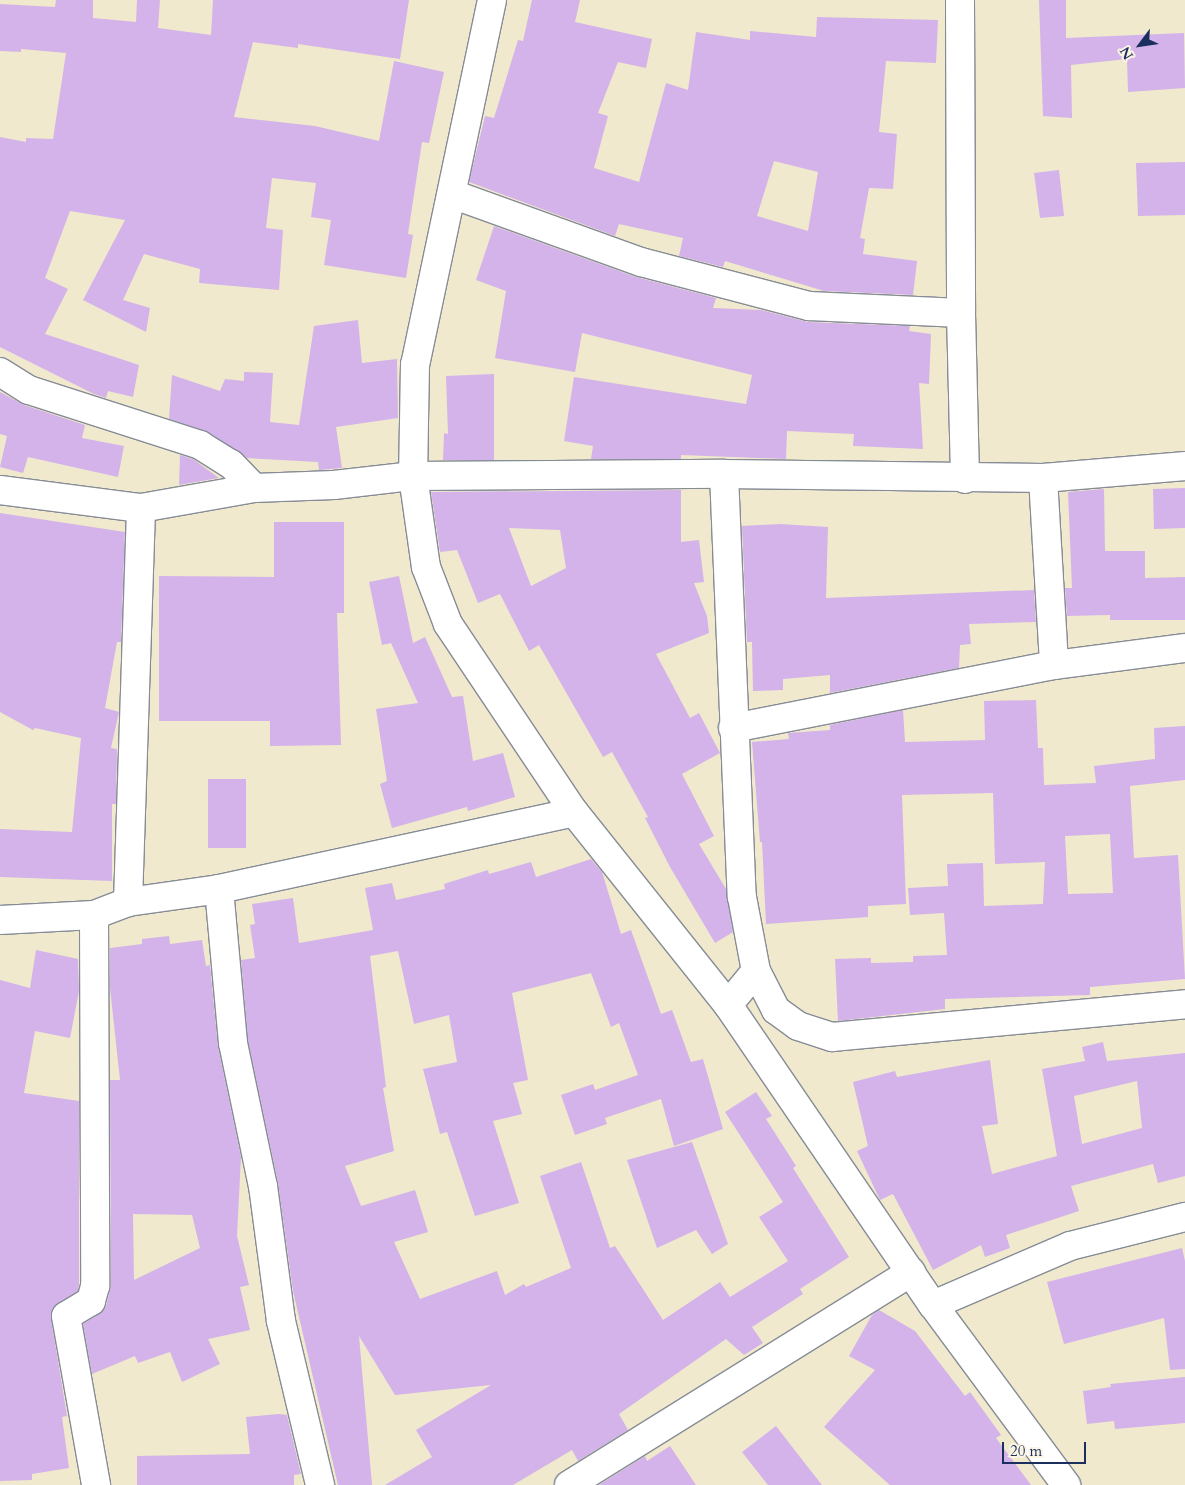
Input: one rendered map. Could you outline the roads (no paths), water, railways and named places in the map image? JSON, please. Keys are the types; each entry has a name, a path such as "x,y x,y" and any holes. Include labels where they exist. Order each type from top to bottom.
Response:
{"street":[{"path":"492,0 415,364 413,476 426,567 448,624 574,812 728,1005 912,1272 932,1305 1066,1485"},
{"path":"960,0 961,313 965,479"},
{"path":"452,194 641,262 809,306 961,313"},
{"path":"0,372 29,390 200,445 231,464 254,488"},
{"path":"0,490 141,508 254,488 334,485 413,476 724,474 965,479 1043,478 1185,466"},
{"path":"724,474 733,728 742,897 756,972 776,1010 798,1026 832,1037 1185,1004"},
{"path":"1043,478 1054,665"},
{"path":"128,902 141,508"},
{"path":"733,728 1054,665 1185,648"},
{"path":"0,920 94,915 128,902 219,889 574,812"},
{"path":"219,889 232,1043 262,1186 282,1321 320,1485"},
{"path":"94,915 95,1286 91,1301 66,1316 96,1485"},
{"path":"728,1005 756,972"},
{"path":"932,1305 1070,1246 1185,1218"},
{"path":"569,1485 912,1272"}]}
